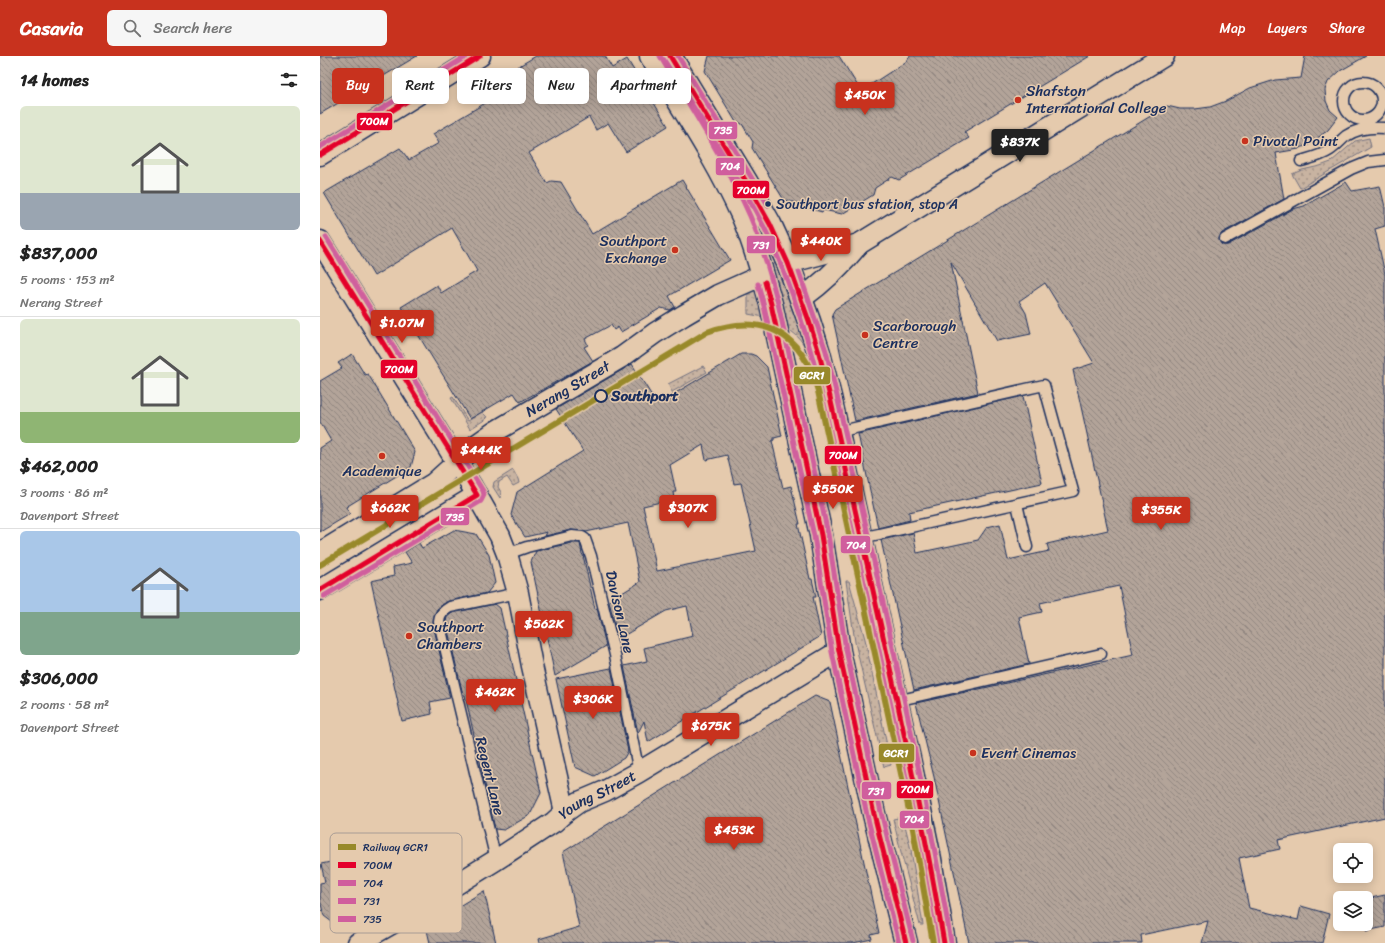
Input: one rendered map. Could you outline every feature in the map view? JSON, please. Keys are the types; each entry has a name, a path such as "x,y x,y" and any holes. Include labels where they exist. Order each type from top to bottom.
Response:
{"main road":[{"path":"651,56 725,180 744,219 763,275 771,304 821,535 839,651 873,808 906,943"},
{"path":"670,56 762,209 788,263 819,353 916,786 944,943"}],"street":[{"path":"320,155 480,56"},
{"path":"788,263 858,244 1164,56"},
{"path":"320,241 477,495 494,525 507,554 518,593 532,666 565,812"},
{"path":"801,299 829,277 846,260 858,244"},
{"name":"Nerang Street","path":"320,553 434,483 476,445 496,431 622,357 655,333 718,295 763,275"},
{"path":"320,590 477,495"},
{"name":"Young Street","path":"462,881 554,822 579,802 605,791 639,772 839,651"},
{"name":"Young Street","path":"358,943 375,933"}],"lane":[{"path":"1301,161 1320,156 1348,135 1360,129 1385,128"},
{"path":"1225,239 1351,168 1368,162 1385,160"},
{"path":"837,432 1044,385 1073,491 861,538"},
{"path":"1017,504 1027,547"},
{"name":"Davison Lane","path":"507,554 527,547 572,536 582,537 585,540 591,556 615,655 639,772"},
{"name":"Regent Lane","path":"496,860 438,622 443,611 450,607 518,593"},
{"path":"896,701 1101,654"}],"shaded area":[{"path":"1369,138 1371,147 1300,188 1292,174 1331,162 1355,141"},
{"path":"780,262 810,346 805,347 795,334 781,325 767,266"},
{"path":"754,289 758,292 764,317 748,314 748,292"},
{"path":"703,366 707,372 672,392 668,384"},
{"path":"453,397 468,421 482,412 487,417 485,418 486,419 470,429 451,398"},
{"path":"513,470 519,483 513,486 507,477 499,482 498,487 501,492 500,498 493,487 494,482"},
{"path":"846,581 849,581 865,639 891,765 884,767 855,642"},
{"path":"903,817 911,850 923,925 920,925 893,819"}],"building":[{"path":"320,56 417,56 397,68 392,68 392,71 384,76 384,68 332,68 332,104 337,104 320,114"},
{"path":"536,56 605,56 612,68 597,68 597,104 655,104 668,126 626,152 608,123 596,130 589,117 529,153 547,183 551,181 561,182 592,234 682,180 730,260 669,296 675,307 670,310 661,308 621,332 618,327 614,330 611,325 585,339 588,345 584,347 593,361 520,402 514,393 470,419 401,307 437,285 441,293 477,271 452,228 374,276 324,193 400,148 409,160 439,143 433,134 484,104 526,104 526,68 516,68"},
{"path":"709,56 839,56 861,91 907,61 910,56 1090,56 964,132 969,138 899,180 892,177 875,188 873,195 842,214 823,210 822,212 801,206 801,204 784,200 752,148 753,142 742,124 736,122 705,71"},
{"path":"1305,56 1366,56 1340,71 1328,82 1325,90 1326,101 1330,110 1338,117 1328,130 1307,146 1276,153 1284,199 1222,233 1219,239 1222,245 1228,245 1293,209 1304,206 1346,182 1352,191 1380,186 1385,207 1385,226 1375,229 1385,274 1385,817 1278,840 1280,849 1239,858 1249,908 1298,920 1301,906 1329,914 1322,943 1202,943 1208,921 1141,935 1142,943 969,943 934,777 916,703 1133,655 1119,586 1040,603 1042,612 1019,617 1029,664 914,690 881,540 913,533 917,553 978,540 987,527 1000,524 1008,560 1049,551 1047,544 1108,530 1073,370 1094,363 1045,283 1019,301 1026,313 1031,334 997,341 951,262 978,393 855,421 832,314 835,309 1167,106 1180,109 1210,107 1226,101 1250,88 1275,80 1301,78"},
{"path":"627,59 633,68 612,68"},
{"path":"352,354 365,375 368,374 415,452 411,467 346,507 350,514 320,532 320,448 331,441 320,422 320,381 342,368 338,363"},
{"path":"741,354 751,354 756,356 767,367 782,436 774,438 772,441 783,488 791,486 800,524 798,524 810,579 812,579 816,597 813,597 821,636 648,742 644,721 638,733 624,666 647,661 644,648 693,636 687,606 666,611 618,639 609,601 640,582 628,523 586,532 571,530 545,536 547,532 525,537 511,515 517,492 583,451 556,409 632,364 657,404","holes":["703,445 706,460 727,455 734,484 741,483 756,551 657,571 643,506 674,499 673,492 676,492 670,465"]},
{"path":"1023,396 1042,483 909,512 910,520 878,528 858,434"},
{"path":"454,530 476,534 489,555 495,583 487,593 448,601 437,609 434,615 433,624 450,698 430,702 432,714 402,721 371,581 394,576 393,567 412,563 405,552 419,543 422,548"},
{"path":"572,543 580,543 595,609 597,608 606,646 555,676 531,562 536,551"},
{"path":"495,604 500,608 541,793 530,815 504,830 495,829 465,695 463,695 446,622 447,617 452,613"},
{"path":"611,668 628,751 624,758 595,776 575,767 556,679"},
{"path":"815,696 830,702 879,933 871,935 872,939 853,943 540,943 539,939 579,927 563,852"},
{"path":"330,862 330,920 324,916 320,900 320,883 325,882 321,864"},
{"path":"484,891 496,943 430,943 428,933 462,933 462,904"},
{"path":"1385,895 1385,927 1373,930 1373,898"}],"rail line":[{"name":"GCR1","path":"320,565 707,332 727,326 746,325 763,327 778,332 791,342 802,354 811,371 818,391 913,829 933,943"}],"transit line":[{"name":"735","path":"320,147 467,56"},
{"name":"700M","path":"320,155 480,56"},
{"name":"731","path":"660,56 730,175 750,216 769,270 778,303 828,534 846,650 881,812 913,941"},
{"name":"700M","path":"670,56 747,183 770,224 788,263 819,353 905,738 944,943"},
{"name":"735","path":"678,56 768,205"},
{"name":"704","path":"664,60 728,163 764,227 783,268 812,355 898,738 937,943"},
{"name":"735","path":"324,596 481,501 484,495 483,491 326,237"},
{"name":"700M","path":"320,241 477,495 320,590"},
{"name":"731","path":"799,272 826,351 837,396 912,736 951,942"},
{"name":"700M","path":"765,282 821,535 839,651 874,814 906,943"},
{"name":"704","path":"758,284 814,536 832,652 867,815 899,943"}],"place":[{"name":"Shafston International College","path":"1018,100"},
{"name":"Pivotal Point","path":"1245,141"},
{"name":"Southport bus station, stop A","path":"768,204"},
{"name":"Southport Exchange","path":"675,250"},
{"name":"Scarborough Centre","path":"865,335"},
{"name":"Southport","path":"601,396"},
{"name":"Academique","path":"382,456"},
{"name":"Southport Chambers","path":"409,636"},
{"name":"Event Cinemas","path":"973,753"}]}
